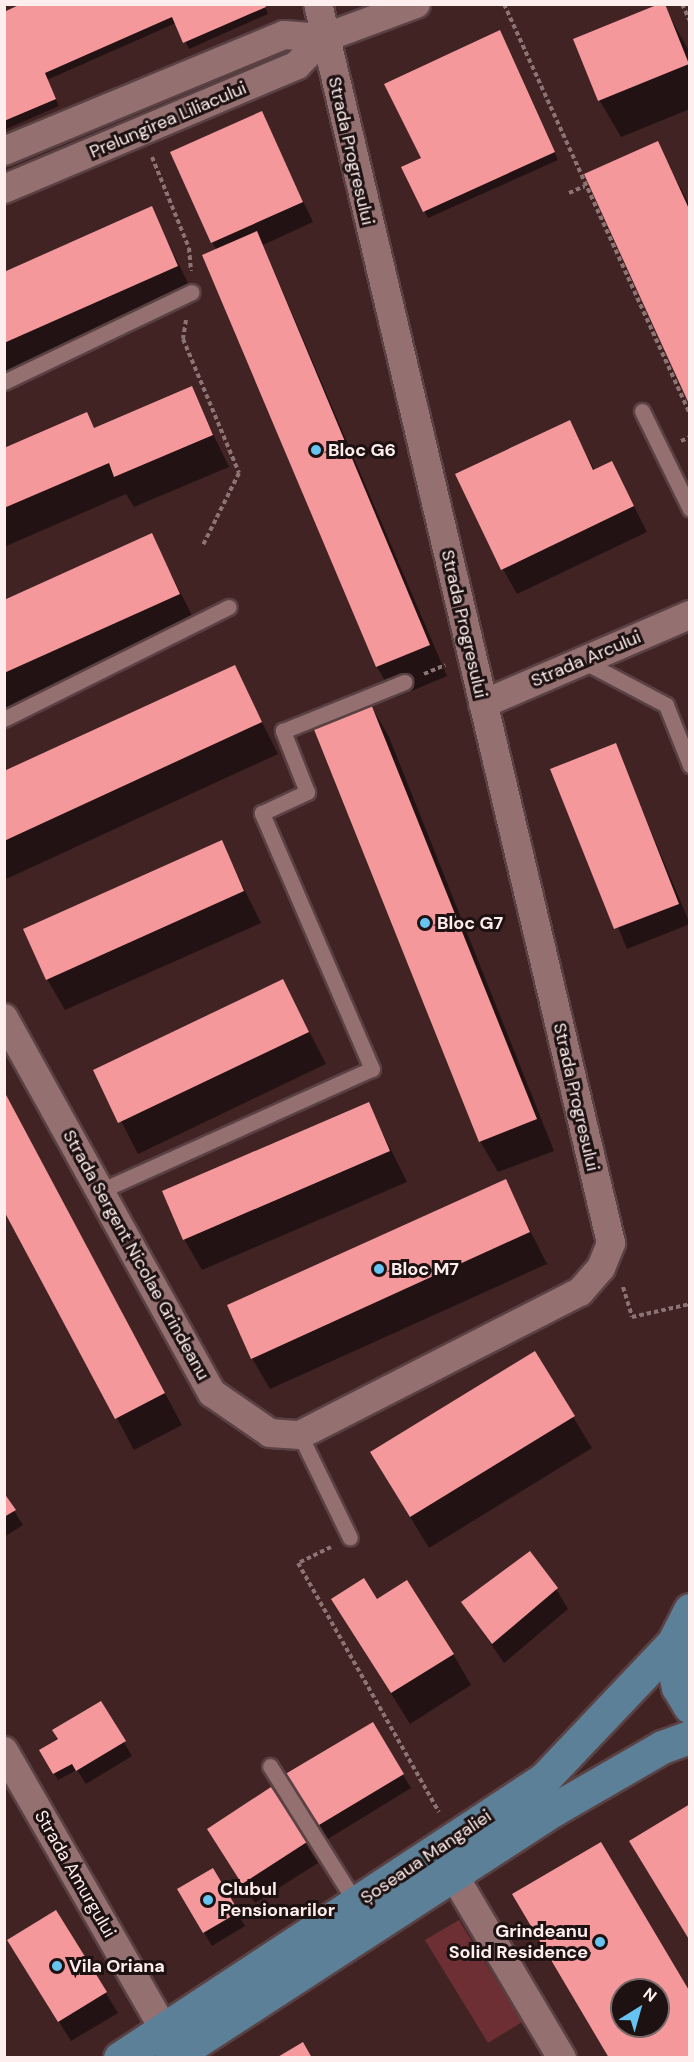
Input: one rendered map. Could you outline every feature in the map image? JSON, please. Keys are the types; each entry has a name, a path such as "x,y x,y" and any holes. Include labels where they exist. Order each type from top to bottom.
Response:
{"main road":[{"path":"690,1610 674,1642 673,1664 678,1687 690,1707"},
{"name":"Șoseaua Mangaliei","path":"174,2049 356,1903 544,1779 674,1642"},
{"name":"Șoseaua Mangaliei","path":"120,2058 174,2049 453,1874 662,1747 690,1737"}],"street":[{"name":"Strada Progresului","path":"318,4 324,38 611,1243"},
{"name":"Prelungirea Liliacului","path":"4,189 297,64 324,38 416,4"},
{"name":"Prelungirea Liliacului","path":"4,151 284,35 324,38"},
{"name":"Strada Arcului","path":"483,704 690,615"},
{"name":"Strada Sergent Nicolae Grindeanu","path":"4,1018 212,1393 270,1433 300,1435"},
{"path":"300,1435 580,1292 601,1268 611,1243"},
{"name":"Strada Amurgului","path":"4,1751 174,2049"},
{"path":"453,1874 562,2058"}],"lane":[{"path":"4,382 192,292"},
{"path":"642,411 690,508"},
{"path":"4,719 229,607"},
{"path":"583,661 666,705 690,765"},
{"path":"100,1191 372,1069 262,813 308,792 283,731 404,682"},
{"path":"300,1435 350,1538"},
{"path":"270,1766 356,1903"}],"path":[{"path":"504,4 690,414"},
{"path":"682,4 690,21"},
{"path":"141,132 189,248 192,292 183,339 239,473 203,545"},
{"path":"569,194 585,186"},
{"path":"404,682 471,654"},
{"path":"611,1243 632,1317 690,1304"},
{"path":"350,1538 298,1563 440,1816"}],"shaded area":[{"path":"459,1920 522,2022 488,2043 425,1940"}],"building":[{"path":"21,4 265,4 266,7 183,43 172,17 45,73 56,99 4,121 4,12"},
{"path":"659,4 665,4 689,64 598,101 573,39"},
{"path":"500,30 555,152 423,212 401,167 421,158 384,84"},
{"path":"262,111 303,202 211,243 170,152"},
{"path":"658,141 690,211 690,406 584,174"},
{"path":"152,206 178,266 4,343 4,272"},
{"name":"Bloc G6","path":"257,231 430,645 376,667 202,255"},
{"path":"192,386 213,435 114,477 109,463 4,508 4,448 87,412 94,428"},
{"path":"570,420 593,470 612,461 634,506 501,570 455,474"},
{"path":"152,533 180,594 4,673 4,600"},
{"path":"235,665 262,722 4,841 4,771"},
{"name":"Bloc G7","path":"371,704 537,1119 479,1142 313,727"},
{"path":"616,743 679,904 614,929 550,769"},
{"path":"222,840 244,891 46,980 23,929"},
{"path":"283,979 309,1032 118,1123 93,1070"},
{"path":"4,1091 165,1393 115,1419 4,1211"},
{"path":"369,1102 390,1151 183,1240 162,1191"},
{"name":"Bloc M7","path":"506,1179 530,1232 251,1359 227,1305"},
{"path":"535,1351 575,1416 410,1517 370,1452"},
{"path":"4,1493 16,1510 4,1517"},
{"path":"530,1551 558,1588 492,1644 461,1602"},
{"path":"364,1578 377,1599 407,1580 454,1654 391,1693 331,1599"},
{"path":"101,1701 126,1741 76,1771 72,1764 53,1774 39,1750 58,1739 52,1730"},
{"path":"373,1722 404,1774 314,1828 282,1776"},
{"path":"271,1787 307,1842 242,1884 207,1829"},
{"path":"690,1804 690,1941 629,1841"},
{"name":"Grindeanu Solid Residence","path":"601,1842 690,1992 690,2058 609,2058 512,1894"},
{"name":"Clubul Pensionarilor","path":"213,1868 239,1912 203,1933 177,1889"},
{"name":"Vila Oriana","path":"56,1910 107,1992 58,2022 7,1940"},
{"path":"303,2042 312,2058 276,2058"}],"place":[{"name":"Bloc G6","path":"316,450"},
{"name":"Bloc G7","path":"425,923"},
{"name":"Bloc M7","path":"379,1269"},
{"name":"Clubul Pensionarilor","path":"208,1900"},
{"name":"Grindeanu Solid Residence","path":"600,1942"},
{"name":"Vila Oriana","path":"57,1966"}]}
